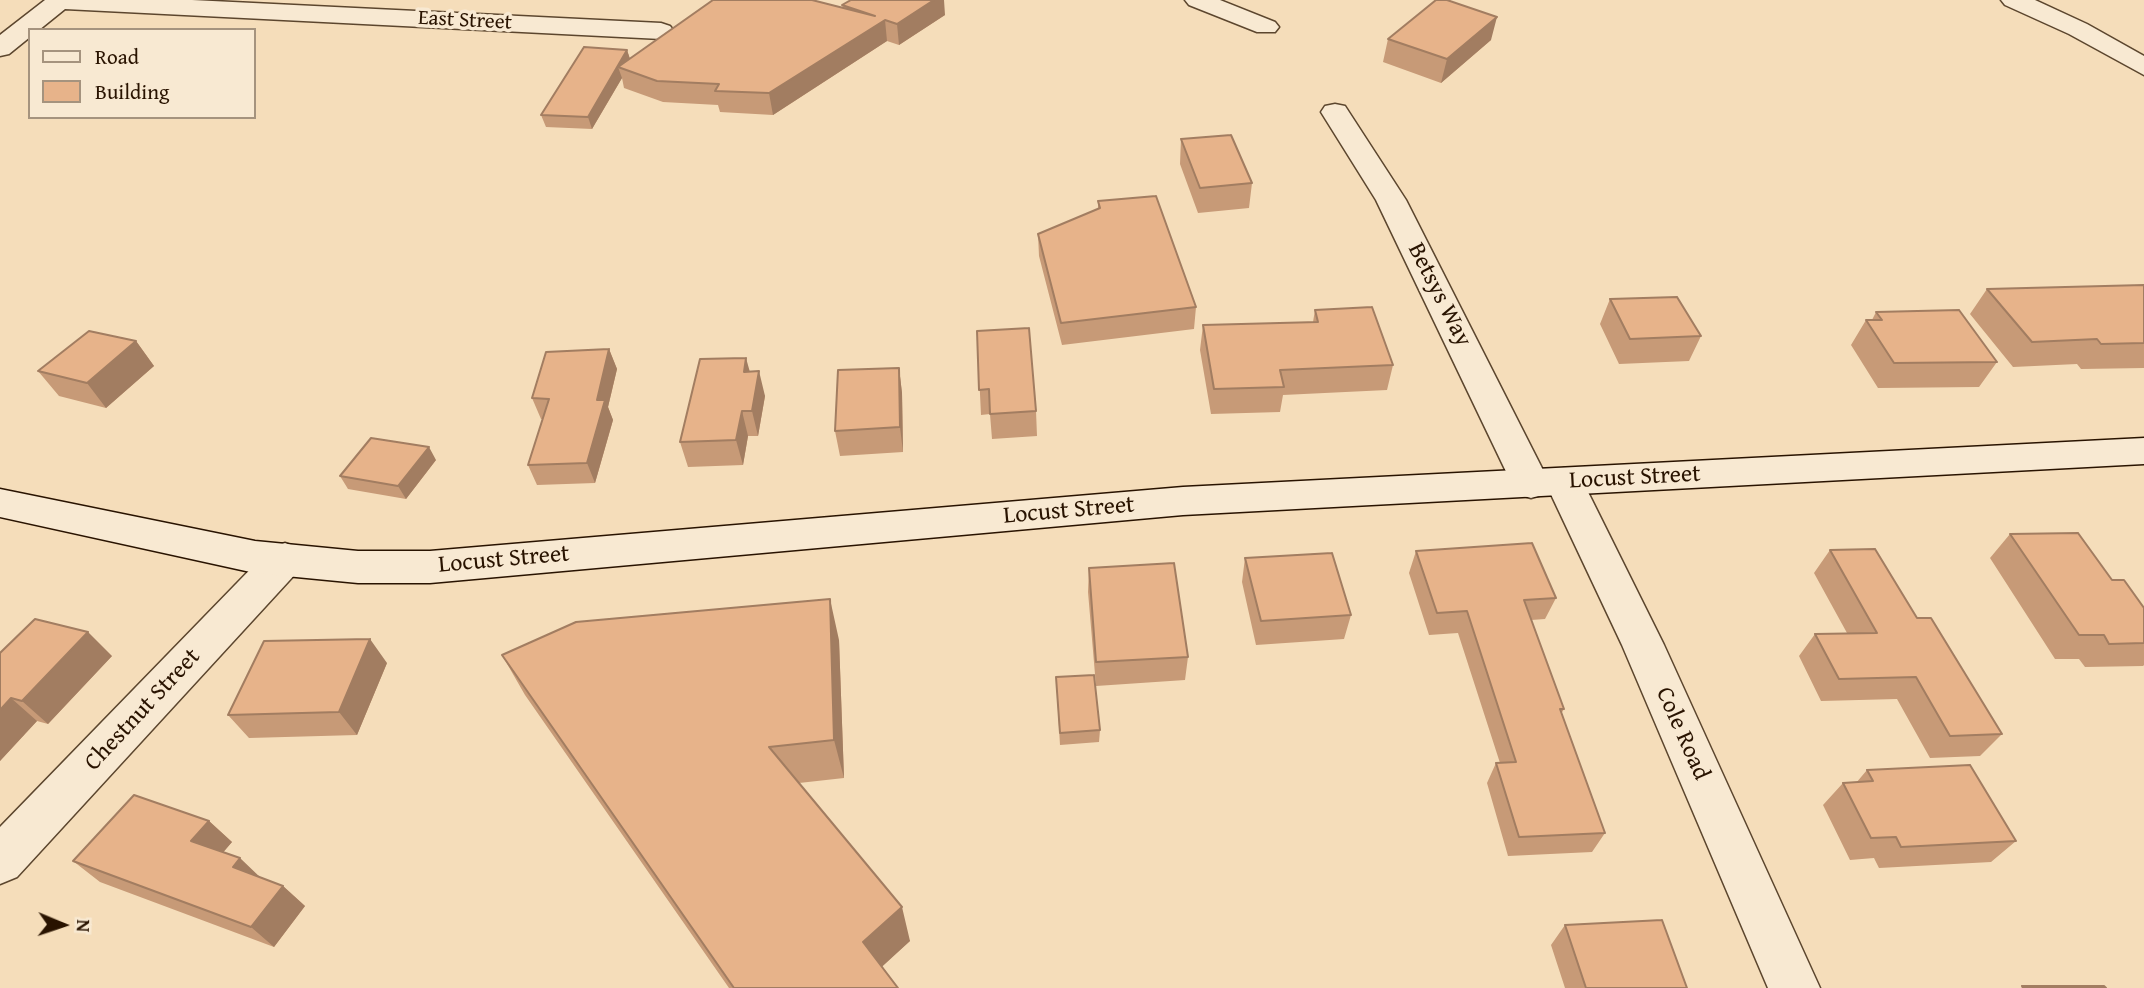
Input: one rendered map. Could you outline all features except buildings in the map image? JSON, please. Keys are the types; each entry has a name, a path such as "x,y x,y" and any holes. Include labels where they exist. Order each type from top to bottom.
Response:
{"street":[{"path":"0,48 61,0"},
{"name":"East Street","path":"61,0 661,32"},
{"path":"365,16 412,0"},
{"path":"1198,0 1266,27"},
{"path":"2014,0 2078,30 2144,67"},
{"name":"Betsys Way","path":"1335,112 1391,200 1548,483"},
{"name":"Locust Street","path":"0,503 255,557 358,567 430,567 1183,501 2144,451"},
{"name":"Cole Road","path":"1548,483 1643,645 1794,988"},
{"name":"Chestnut Street","path":"0,861 285,559"}]}
